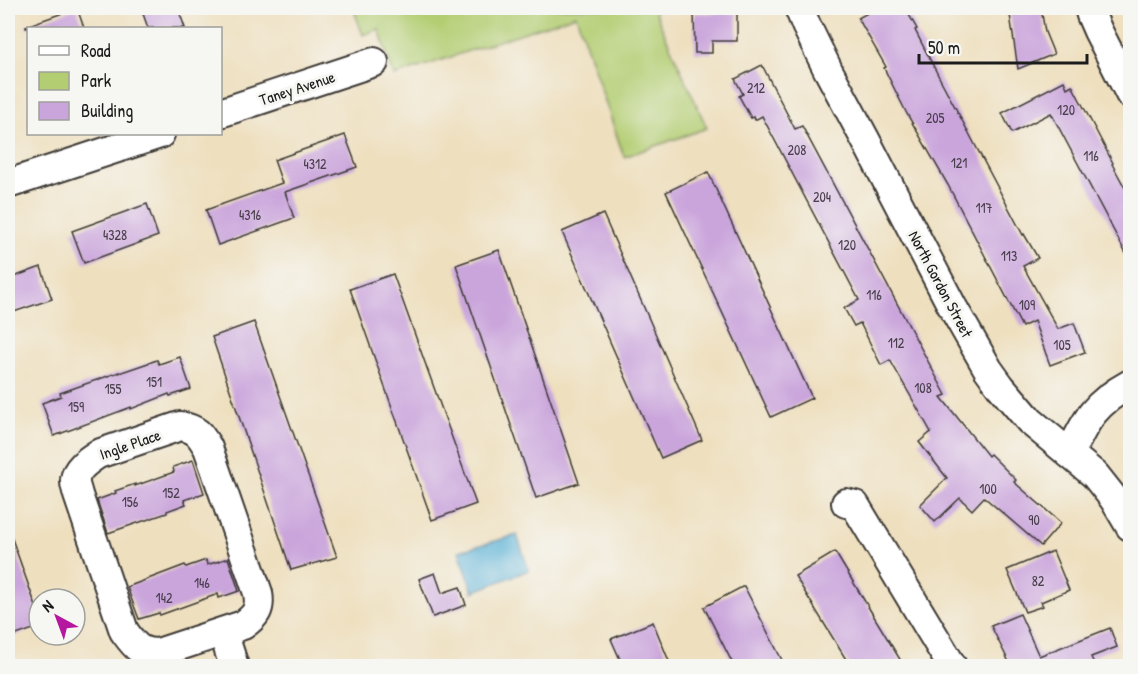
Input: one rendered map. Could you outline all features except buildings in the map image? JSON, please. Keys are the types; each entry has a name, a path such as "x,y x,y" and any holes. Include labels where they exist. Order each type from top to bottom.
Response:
{"street":[{"name":"North Gordon Street","path":"799,8 828,70 941,287 988,369 1030,421 1095,475 1131,526"},
{"path":"1089,8 1098,32 1131,94"},
{"name":"Taney Avenue","path":"222,112 374,62"},
{"path":"8,184 157,135"},
{"path":"1070,454 1082,426 1093,411 1107,398 1131,384"},
{"name":"Ingle Place","path":"180,426 191,428 202,438 216,470 260,603 251,620 223,632 158,653 147,653 136,648 124,631 75,485 78,473 86,461 98,453 180,426"},
{"path":"846,503 855,505 952,666"},
{"path":"223,632 234,666"}],"green space":[{"path":"353,8 653,8 707,128 624,157 576,15 394,76 379,29 363,35"}],"water":[{"path":"517,535 529,570 473,592 459,551"}]}
